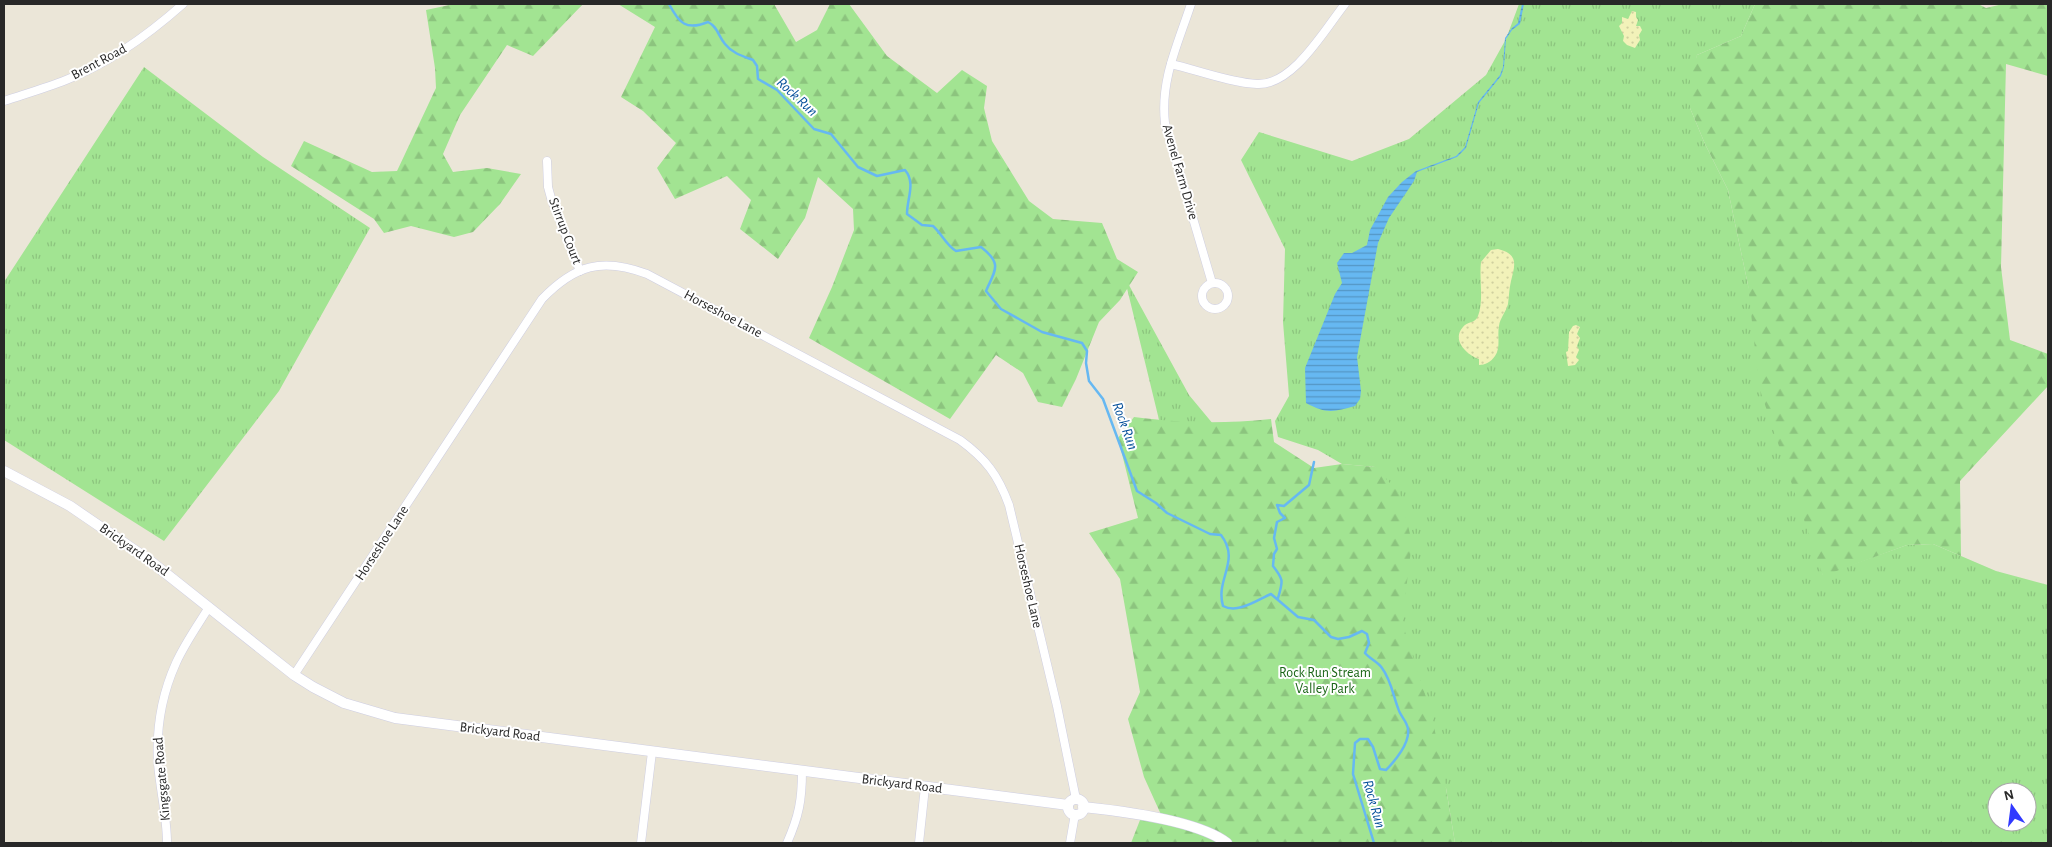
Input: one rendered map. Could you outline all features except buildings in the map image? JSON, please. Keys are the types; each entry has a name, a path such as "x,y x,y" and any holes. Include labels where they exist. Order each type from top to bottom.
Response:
{"street":[{"name":"Brent Road","path":"4,101 67,80 98,65 126,49 156,28 183,4"},
{"name":"Avenel Farm Drive","path":"1191,4 1171,64 1164,92 1165,123 1212,283"},
{"path":"1171,64 1246,82 1259,84 1274,82 1300,62 1345,4"},
{"name":"Stirrup Court","path":"547,161 548,187 551,198 580,271"},
{"name":"Horseshoe Lane","path":"294,675 542,299 560,281 591,266 628,267 647,274 960,440 985,460 1000,482 1009,505 1063,732 1076,804"},
{"name":"Brickyard Road","path":"4,471 70,506 149,560 294,675 328,696 344,703 395,718 1117,810 1186,825 1228,843"},
{"name":"Kingsgate Road","path":"167,843 158,764 160,717 164,697 176,662 209,607"},
{"path":"642,843 652,752"},
{"path":"788,843 802,800 802,771"},
{"path":"919,843 925,787"},
{"path":"1070,843 1075,814 1070,812 1076,804"}],"green space":[{"path":"454,4 583,4 533,56 507,45 460,115 443,154 453,172 487,168 521,174 500,204 473,232 454,237 411,226 384,233 374,219 291,166 304,141 372,172 397,171 436,88 435,68 426,10"},
{"path":"618,4 774,4 796,42 817,30 830,4 849,4 887,56 937,93 962,70 987,86 984,108 992,141 1029,201 1053,219 1102,223 1117,259 1138,272 1120,300 1099,322 1076,379 1062,407 1038,402 1023,373 996,355 950,419 809,338 832,287 854,230 853,209 818,177 805,218 778,259 740,229 751,200 727,176 675,199 657,168 676,143 643,111 621,97 655,27"},
{"path":"1519,4 1755,4 1741,36 1697,55 1690,108 1705,144 1728,190 1748,285 1823,575 1907,545 1933,544 1996,571 2048,585 2048,843 1455,843 1446,788 1161,428 1124,276 1189,395 1243,460 1403,607 1407,575 1375,467 1342,464 1318,450 1278,437 1275,421 1289,396 1283,322 1285,249 1241,160 1259,132 1352,161 1409,139 1486,75 1506,39"},
{"path":"1755,4 1978,4 1986,8 2003,4 2048,4 2048,76 2006,64 2001,267 2010,340 2048,354 2048,386 1960,481 1961,556 1933,544 1907,545 1823,576 1759,387 1748,285 1728,190 1705,144 1690,108 1690,80 1697,55 1741,36"},
{"path":"144,67 263,157 370,228 279,391 164,541 4,440 4,282"},
{"name":"Rock Run Stream Valley Park","path":"1134,417 1202,422 1271,419 1274,442 1314,468 1342,464 1375,467 1400,494 1412,542 1402,622 1432,716 1455,843 1131,843 1142,815 1163,819 1144,777 1128,719 1140,692 1120,579 1089,533 1138,518 1118,438"}],"sand":[{"path":"1632,11 1636,12 1638,20 1636,26 1640,26 1642,30 1639,35 1640,40 1635,48 1623,41 1624,36 1619,26 1622,23 1622,17 1628,19"},
{"path":"1491,250 1505,251 1512,257 1514,270 1508,304 1500,323 1497,353 1486,364 1479,365 1479,359 1466,351 1459,337 1465,325 1477,319 1480,310 1481,262"},
{"path":"1576,325 1580,327 1577,334 1580,338 1577,346 1579,350 1576,357 1579,360 1575,365 1568,366 1566,352 1568,351 1569,332"}],"water":[{"path":"1522,4 1524,4 1520,24 1512,30 1506,39 1504,67 1501,76 1479,103 1466,148 1457,157 1417,172 1414,181 1389,218 1378,243 1357,357 1361,391 1360,399 1355,406 1336,411 1319,409 1306,403 1305,368 1335,294 1342,283 1337,263 1344,253 1352,253 1367,245 1370,230 1388,197 1402,182 1416,171 1456,156 1465,147 1478,102 1500,75 1503,67 1505,38 1518,23"}],"waterway":[{"name":"Rock Run","path":"669,4 676,16 684,24 694,26 708,22 714,26 731,50 753,60 757,66 758,79 777,90 814,129 831,134 858,167 877,176 905,170 910,180 907,214 922,225 933,226 949,246 956,251 981,247 988,253 995,263 995,267 986,291 1001,309 1042,332 1082,343 1087,351 1086,363 1089,381 1103,399 1137,491 1156,503 1167,513 1210,534 1221,535 1226,544 1229,553 1222,587 1223,606 1229,608 1241,607 1271,594 1298,617 1314,620 1331,637 1338,639 1349,637 1362,631 1367,634 1369,643 1365,653 1385,673 1408,729 1407,740 1404,746 1386,770 1380,769 1373,747 1368,739 1360,739 1355,743 1353,774 1374,843"},
{"path":"1278,598 1282,581 1273,566 1274,554 1277,549 1274,538 1277,522 1285,518 1280,513 1277,505 1284,506 1309,485 1314,462"}]}
